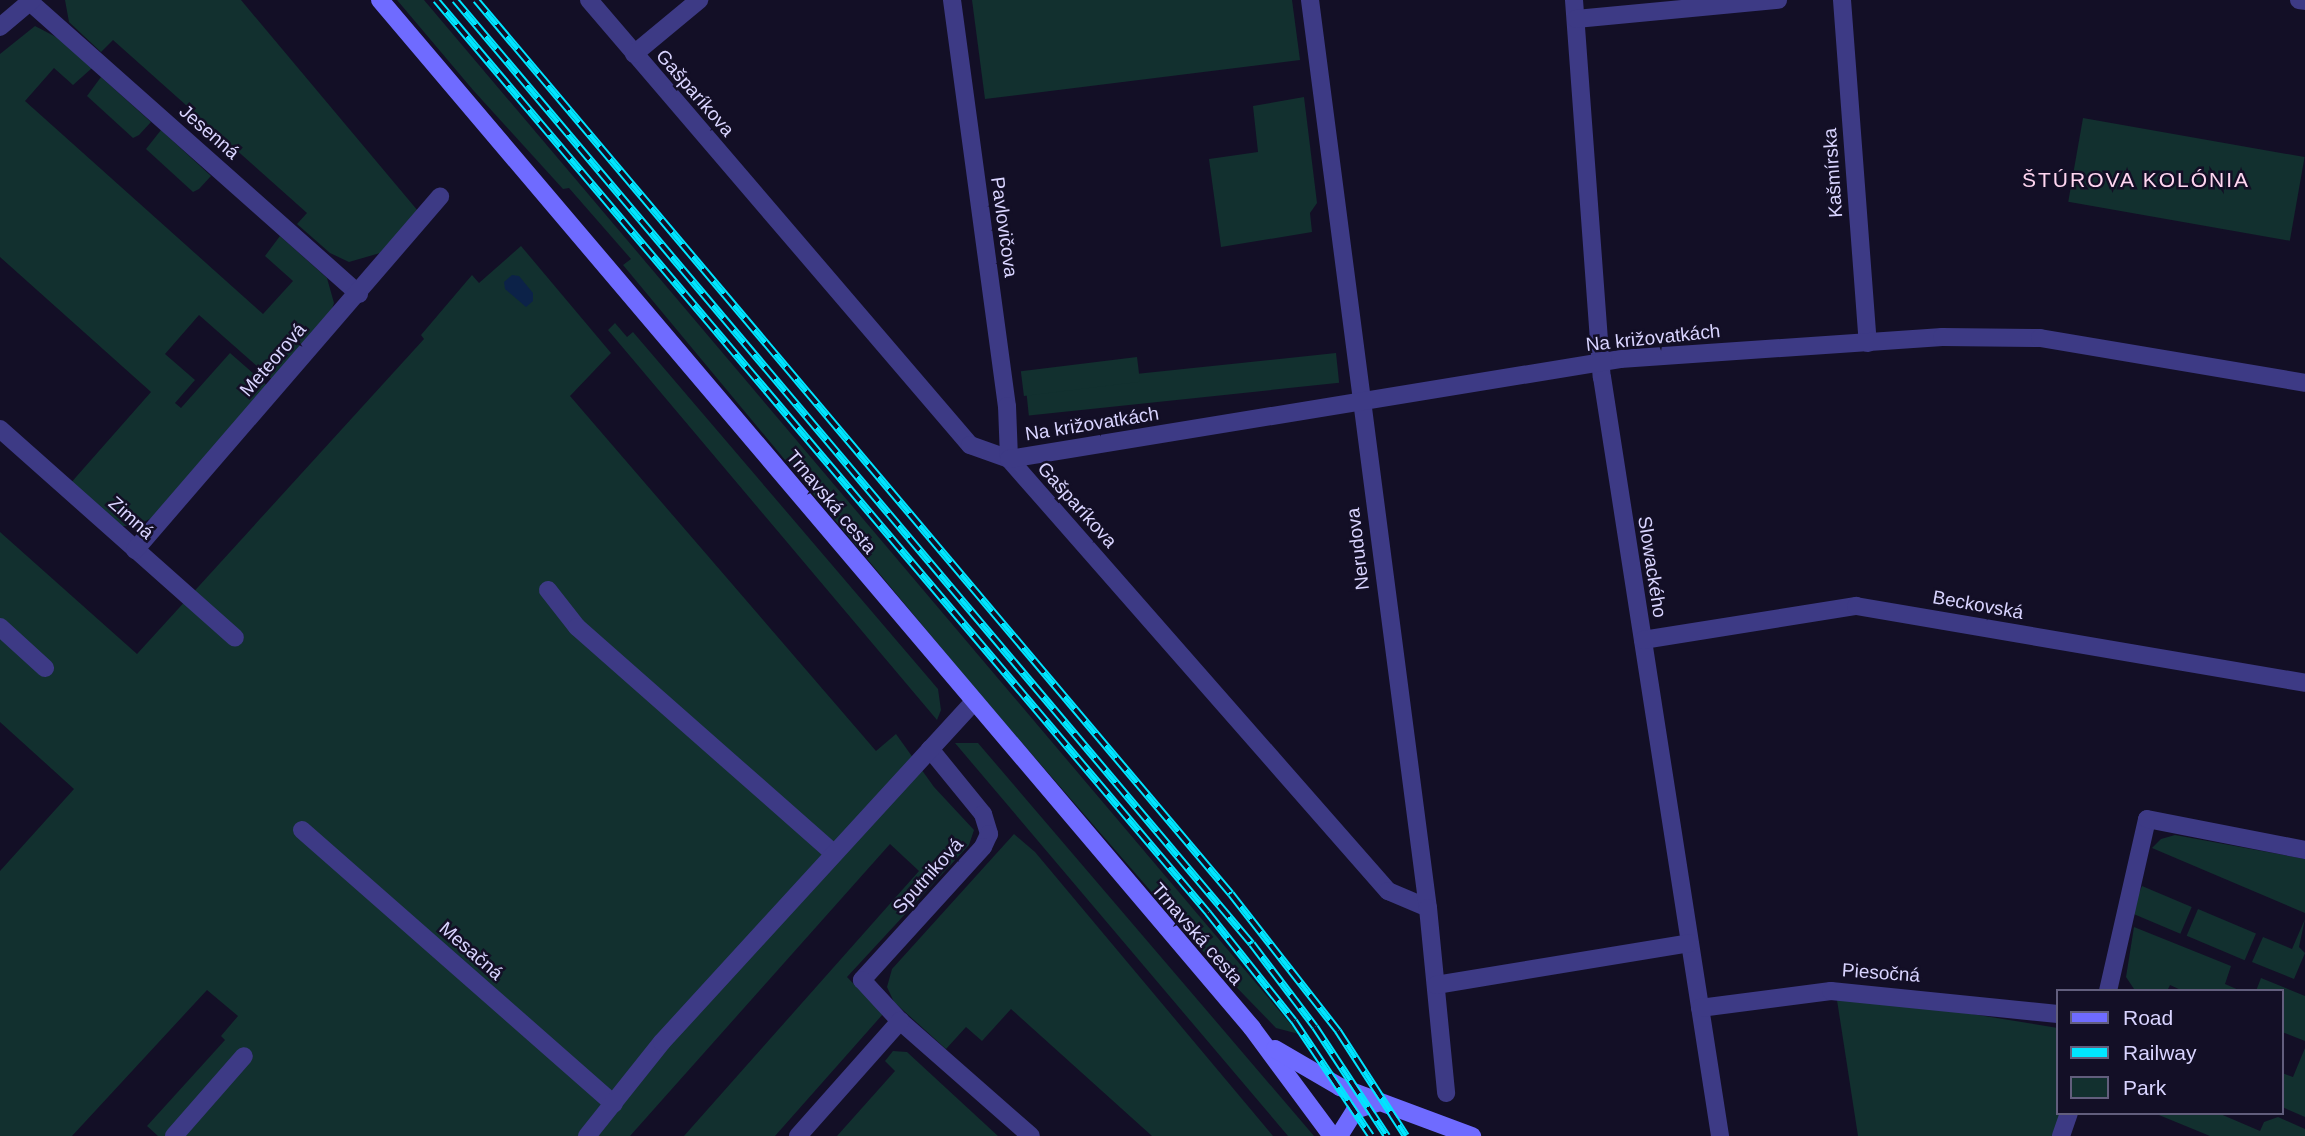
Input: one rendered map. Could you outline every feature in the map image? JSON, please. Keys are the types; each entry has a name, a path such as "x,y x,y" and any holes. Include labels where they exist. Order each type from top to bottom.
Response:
{"main road":[{"name":"Trnavská cesta","path":"380,0 973,703 1252,1028"},
{"path":"1252,1028 1298,1066 1377,1102 1472,1136"},
{"path":"1252,1028 1332,1136"},
{"path":"1339,1136 1354,1110 1377,1102"}],"street":[{"name":"Gašparíkova","path":"589,0 970,445 1009,459 1388,891 1428,908"},
{"path":"634,54 699,0"},
{"name":"Pavlovičova","path":"951,0 1007,406 1009,459"},
{"name":"Nerudova","path":"1310,0 1428,908 1446,1093"},
{"name":"Slowackého","path":"1574,0 1600,363 1720,1136"},
{"path":"1576,19 1778,0"},
{"name":"Kašmírska","path":"1842,0 1868,342"},
{"path":"2298,0 2305,1"},
{"path":"0,27 31,1"},
{"name":"Jesenná","path":"31,1 359,294"},
{"name":"Meteorová","path":"135,550 359,294 440,197"},
{"name":"Na križovatkách","path":"1009,459 1600,363 1868,342 2040,338 2305,383"},
{"name":"Zimná","path":"0,429 235,638"},
{"path":"548,590 577,627 833,853"},
{"name":"Beckovská","path":"1643,640 1856,606 2305,682"},
{"path":"0,627 45,668"},
{"path":"587,1136 662,1042 973,703"},
{"name":"Sputniková","path":"930,749 983,814 989,834 974,857 862,980 900,1021 1031,1136"},
{"path":"2108,989 2147,819 2305,850"},
{"name":"Mesačná","path":"302,831 614,1104"},
{"path":"1436,985 1690,943"},
{"name":"Piesočná","path":"1700,1007 1831,991 2056,1014"},
{"path":"797,1136 900,1021"},
{"path":"174,1136 244,1056"},
{"path":"2061,1136 2068,1115"}],"green space":[{"path":"65,0 241,0 418,211 380,253 349,262 330,253 297,224 307,213 113,40 101,52 69,22"},
{"path":"397,0 424,0 1299,1034 1276,1028 1215,965 977,691 623,265 631,259 569,188 563,189 473,90"},
{"path":"972,0 1292,0 1300,60 985,99"},
{"path":"35,26 58,38 92,68 73,85 54,68 25,101 263,314 293,281 265,256 280,236 327,278 334,303 326,326 275,382 199,315 165,354 195,380 175,403 181,408 230,353 270,388 158,515 135,526 121,526 69,485 151,392 0,257 0,54"},
{"path":"101,77 151,122 139,135 133,138 87,96"},
{"path":"1304,97 1317,203 1310,213 1312,232 1221,247 1209,159 1258,152 1253,106"},
{"path":"2083,118 2305,157 2290,241 2068,202"},
{"path":"161,130 211,176 199,189 193,192 146,149"},
{"path":"521,246 611,353 570,396 876,751 896,734 934,787 974,830 969,845 847,977 883,1014 775,1136 684,1136 919,871 890,844 630,1136 158,1136 147,1126 225,1040 221,1036 238,1016 207,990 72,1136 0,1136 0,871 74,789 0,722 0,532 137,654 424,339 421,335 472,275 479,283"},
{"path":"615,323 627,337 633,332 938,689 941,710 937,720 608,330"},
{"path":"1336,353 1339,383 1029,415 1026,386"},
{"path":"1137,357 1140,382 1024,396 1021,371"},
{"path":"955,743 978,743 1314,1136 1288,1136"},
{"path":"1014,834 1035,852 1273,1136 1152,1136 1011,1009 982,1041 966,1027 946,1049 894,1002 887,987 892,969"},
{"path":"2175,835 2305,859 2305,913 2152,848 2161,839"},
{"path":"2142,886 2192,907 2180,934 2131,913"},
{"path":"2198,909 2256,934 2245,960 2187,936"},
{"path":"2305,919 2299,947 2305,953 2294,979 2252,962 2263,937 2292,949"},
{"path":"2134,927 2231,966 2225,984 2236,989 2179,989 2170,985 2168,989 2134,989 2126,977"},
{"path":"2261,978 2305,996 2305,1041 2284,1033 2284,989 2257,989"},
{"path":"1837,1000 1929,1007 2056,1028 2056,1115 2060,1115 2052,1136 1858,1136"},
{"path":"2305,1048 2305,1117 2284,1108 2284,1074 2293,1077"},
{"path":"893,1051 907,1052 998,1136 837,1136 895,1071 885,1061"},
{"path":"2159,1115 2223,1115 2260,1131 2264,1122 2278,1117 2305,1129 2305,1136 2210,1136"}],"water":[{"path":"512,275 519,276 533,293 533,301 526,307 505,289 504,282"}],"railway":[{"path":"436,0 1208,913 1294,1021 1371,1136"},
{"path":"455,0 1252,944 1315,1027 1387,1136"},
{"path":"476,0 1231,894 1338,1031 1406,1136"}],"district":[{"name":"ŠTÚROVA KOLÓNIA","path":"2136,180"}]}
